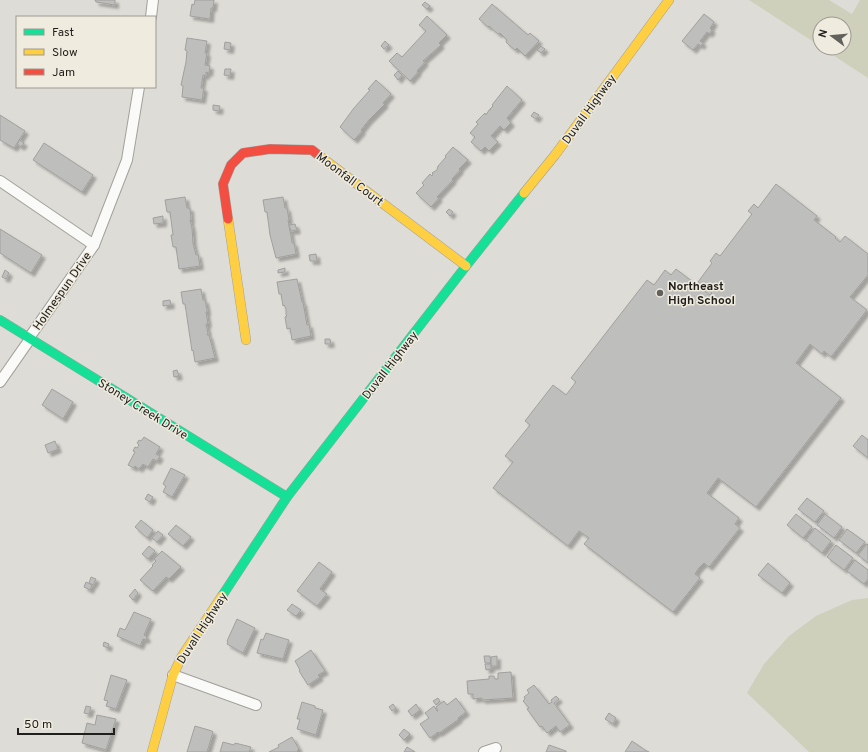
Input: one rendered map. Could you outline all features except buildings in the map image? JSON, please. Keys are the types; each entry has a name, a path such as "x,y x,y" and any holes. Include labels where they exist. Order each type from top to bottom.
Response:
{"street":[{"path":"151,16 153,0"},
{"name":"Duvall Highway","path":"152,752 173,675 182,656 288,497 466,266 555,155 669,0"},
{"name":"Holmespun Drive","path":"0,382 94,245 128,160 139,88"},
{"name":"Moonfall Court","path":"246,340 223,184 231,165 243,153 270,149 312,150 466,266"},
{"name":"Holmespun Drive","path":"0,181 94,245"},
{"name":"Stoney Creek Drive","path":"0,320 288,497"},
{"path":"173,675 256,706"},
{"path":"484,752 496,748"}],"green space":[{"path":"749,0 829,0 852,14 860,0 868,0 868,78 834,56 852,56 852,16 812,16 812,41"},
{"path":"868,598 868,752 809,752 747,693 764,664 789,636 816,616 852,600"}],"traffic: fast":[{"path":"222,596 287,497 524,193"},
{"path":"0,320 287,497"}],"traffic: slow":[{"path":"524,193 555,155 669,0"},
{"path":"317,154 466,266"},
{"path":"228,219 246,340"},
{"path":"152,752 173,675 182,656 222,596"}],"traffic: jam":[{"path":"228,219 223,184 231,165 243,153 270,149 312,150 317,154"}],"place":[{"name":"Northeast High School","path":"660,293"}]}
